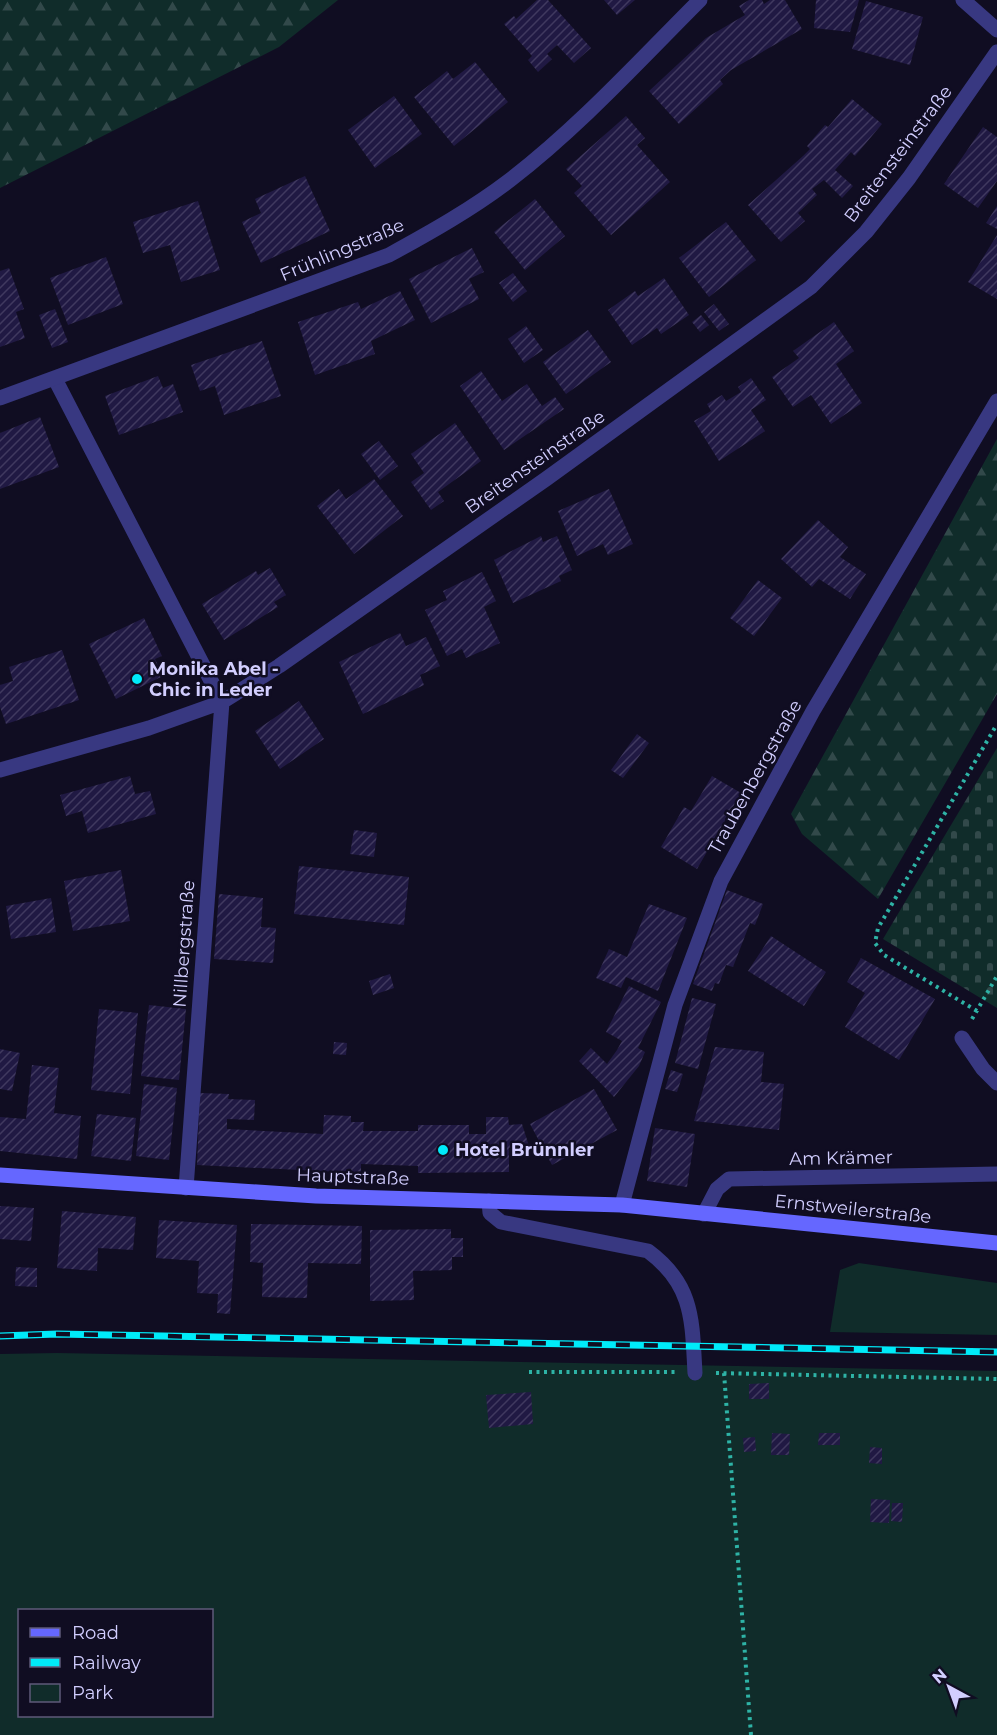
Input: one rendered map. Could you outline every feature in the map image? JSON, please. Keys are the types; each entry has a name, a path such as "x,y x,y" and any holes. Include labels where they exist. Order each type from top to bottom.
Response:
{"main road":[{"name":"Hauptstraße","path":"0,1175 316,1196 622,1205 704,1214"},
{"name":"Ernstweilerstraße","path":"704,1214 997,1243"}],"street":[{"name":"Frühlingstraße","path":"0,398 389,255 449,223 511,180 580,119 700,0"},
{"path":"963,0 997,30"},
{"name":"Breitensteinstraße","path":"0,770 149,728 222,702 289,659 537,485 810,287 866,232 902,187 997,52"},
{"path":"55,379 222,702"},
{"name":"Traubenbergstraße","path":"622,1205 675,1005 721,881 813,711 997,401"},
{"name":"Nillbergstraße","path":"186,1188 222,702"},
{"path":"962,1038 983,1070 997,1083"},
{"name":"Am Krämer","path":"704,1214 717,1189 729,1179 997,1174"},
{"path":"489,1201 490,1213 501,1222 648,1251 661,1260 684,1290 692,1314 695,1373"}],"path":[{"path":"977,1011 884,955 875,943 878,928 997,724"},
{"path":"962,1038 997,976"},
{"path":"529,1372 997,1379"},
{"path":"724,1374 751,1735"}],"green space":[{"path":"0,0 338,0 279,47 0,188"},
{"path":"997,439 997,694 878,899 802,834 791,814"},
{"path":"997,748 997,1008 883,939"},
{"path":"859,1263 997,1283 997,1335 830,1332 840,1270"},
{"path":"57,1353 997,1371 997,1735 0,1735 0,1354"}],"building":[{"path":"537,0 548,0 591,48 574,63 557,45 547,54 552,59 538,72 528,60 532,56 504,24 514,16 516,19"},
{"path":"604,0 635,0 617,15"},
{"path":"749,0 762,0 764,4 770,0 785,0 802,29 731,70 720,80 723,84 679,124 649,91 706,38 745,15 739,6"},
{"path":"816,0 859,0 850,32 814,28"},
{"path":"866,1 923,17 910,65 852,49"},
{"path":"475,62 508,102 454,146 414,97 447,71 453,79"},
{"path":"394,96 422,134 375,168 348,130"},
{"path":"852,99 882,124 855,156 851,152 835,170 853,186 842,198 824,180 812,189 817,195 798,213 805,221 781,242 748,205 810,149 807,146 825,125 828,127"},
{"path":"626,116 645,138 637,145 670,182 611,235 574,193 582,186 566,169"},
{"path":"983,127 997,137 997,181 978,208 944,184"},
{"path":"305,176 330,231 261,263 242,222 261,213 255,199"},
{"path":"535,199 565,236 525,270 494,232"},
{"path":"198,201 220,270 181,282 170,245 143,253 133,222"},
{"path":"997,206 997,229 986,223"},
{"path":"726,222 756,260 709,297 679,258"},
{"path":"997,235 997,299 968,282"},
{"path":"472,248 484,272 469,279 479,299 431,323 409,279"},
{"path":"106,257 123,304 68,325 50,278"},
{"path":"9,268 24,309 16,312 25,338 0,347 0,271"},
{"path":"513,273 527,291 513,302 499,283"},
{"path":"664,278 689,315 661,334 657,328 632,345 608,310 635,291 638,296"},
{"path":"400,291 415,320 371,341 375,354 315,375 298,322 358,302 361,309"},
{"path":"714,304 729,324 719,331 704,312"},
{"path":"55,309 68,342 52,348 39,315"},
{"path":"701,315 709,325 700,332 692,322"},
{"path":"834,322 854,351 836,364 862,403 831,424 811,395 793,407 772,377 799,358 793,351"},
{"path":"526,326 543,350 524,363 508,339"},
{"path":"588,330 611,362 566,394 543,362"},
{"path":"262,341 281,396 224,415 215,386 200,391 191,365"},
{"path":"481,371 502,401 527,384 542,406 555,397 564,409 504,450 460,386"},
{"path":"158,376 163,388 173,384 183,412 119,435 105,396"},
{"path":"751,378 766,400 751,410 765,431 719,461 694,421 711,411 707,404 722,395 726,401 741,392 738,387"},
{"path":"40,417 59,467 0,489 0,433"},
{"path":"455,423 481,461 438,492 444,501 431,510 411,482 424,473 411,454"},
{"path":"379,441 398,466 380,480 361,454"},
{"path":"374,479 403,516 354,554 317,506 339,489 346,499"},
{"path":"609,489 633,544 608,555 603,544 577,556 558,511"},
{"path":"818,520 848,547 840,557 866,574 850,599 819,579 812,587 781,559"},
{"path":"541,536 543,542 557,536 572,570 559,576 561,581 513,603 494,560"},
{"path":"270,568 286,595 274,602 278,607 224,640 202,604 256,571 258,575"},
{"path":"482,572 496,601 484,607 500,643 466,658 462,649 447,656 425,610 447,600 443,591"},
{"path":"758,580 782,598 754,636 730,618"},
{"path":"144,618 162,656 155,659 163,676 116,699 89,644"},
{"path":"400,633 406,646 426,637 440,666 420,675 424,685 363,714 339,662"},
{"path":"62,650 79,700 6,724 0,707 0,685 13,681 9,667"},
{"path":"299,701 324,739 280,769 255,731"},
{"path":"637,734 649,743 623,778 611,770"},
{"path":"130,776 135,794 150,791 156,814 88,833 82,811 66,816 60,795"},
{"path":"712,776 741,793 697,869 661,847 684,807 691,811"},
{"path":"354,830 377,833 374,857 350,854"},
{"path":"299,866 409,877 404,925 294,914"},
{"path":"121,870 130,921 73,931 64,881"},
{"path":"727,890 763,904 755,925 750,923 733,967 726,965 719,984 715,983 712,991 693,984"},
{"path":"219,894 263,898 261,927 276,928 273,963 214,959"},
{"path":"51,898 56,932 11,939 6,906"},
{"path":"649,904 687,918 658,991 626,977 621,988 596,978 609,949 627,957"},
{"path":"771,936 826,972 804,1006 748,971"},
{"path":"861,958 935,999 899,1060 845,1027 865,993 847,982"},
{"path":"390,974 394,988 373,995 369,981"},
{"path":"629,986 661,1002 638,1048 645,1052 639,1066 614,1097 579,1061 591,1048 607,1064 617,1050 622,1041 606,1032"},
{"path":"692,998 716,1004 698,1069 675,1063"},
{"path":"149,1005 186,1009 179,1080 141,1076"},
{"path":"99,1009 138,1013 130,1094 91,1090"},
{"path":"334,1042 347,1043 346,1055 333,1054"},
{"path":"715,1047 764,1052 761,1082 784,1084 779,1130 694,1121"},
{"path":"0,1049 20,1053 12,1091 0,1089"},
{"path":"32,1065 59,1068 54,1113 81,1116 77,1159 0,1151 0,1117 26,1119"},
{"path":"671,1070 683,1074 677,1092 665,1089"},
{"path":"144,1084 177,1088 169,1160 136,1156"},
{"path":"594,1089 617,1130 552,1165 530,1124"},
{"path":"200,1093 229,1094 228,1099 255,1100 254,1120 227,1119 227,1129 323,1134 324,1115 351,1116 351,1122 364,1122 363,1131 418,1131 418,1125 469,1125 469,1134 486,1134 486,1117 508,1117 509,1125 522,1124 529,1146 509,1148 509,1172 418,1173 418,1166 361,1164 361,1173 197,1165"},
{"path":"97,1114 136,1118 131,1161 91,1156"},
{"path":"655,1128 695,1134 687,1187 647,1181"},
{"path":"0,1206 34,1208 31,1241 0,1239"},
{"path":"62,1211 136,1217 133,1250 98,1248 97,1271 57,1268"},
{"path":"159,1220 237,1225 230,1314 217,1313 218,1294 197,1293 199,1261 156,1258"},
{"path":"251,1224 362,1226 361,1264 308,1263 307,1298 262,1297 263,1263 250,1262"},
{"path":"451,1229 451,1238 463,1238 463,1257 452,1257 452,1270 413,1271 414,1300 370,1301 370,1230"},
{"path":"16,1267 37,1268 37,1287 15,1286"},
{"path":"769,1383 769,1399 749,1399 749,1384"},
{"path":"531,1392 533,1424 489,1428 486,1395"},
{"path":"772,1433 790,1434 789,1455 771,1455"},
{"path":"819,1433 840,1433 840,1445 818,1445"},
{"path":"755,1437 756,1451 744,1452 743,1438"},
{"path":"870,1447 882,1448 882,1464 869,1463"},
{"path":"871,1499 890,1500 889,1523 870,1522"},
{"path":"892,1503 903,1503 902,1522 891,1521"}],"railway":[{"path":"0,1336 57,1334 997,1352"}],"place":[{"name":"Monika Abel - Chic in Leder","path":"137,679"},
{"name":"Hotel Brünnler","path":"443,1150"}]}
